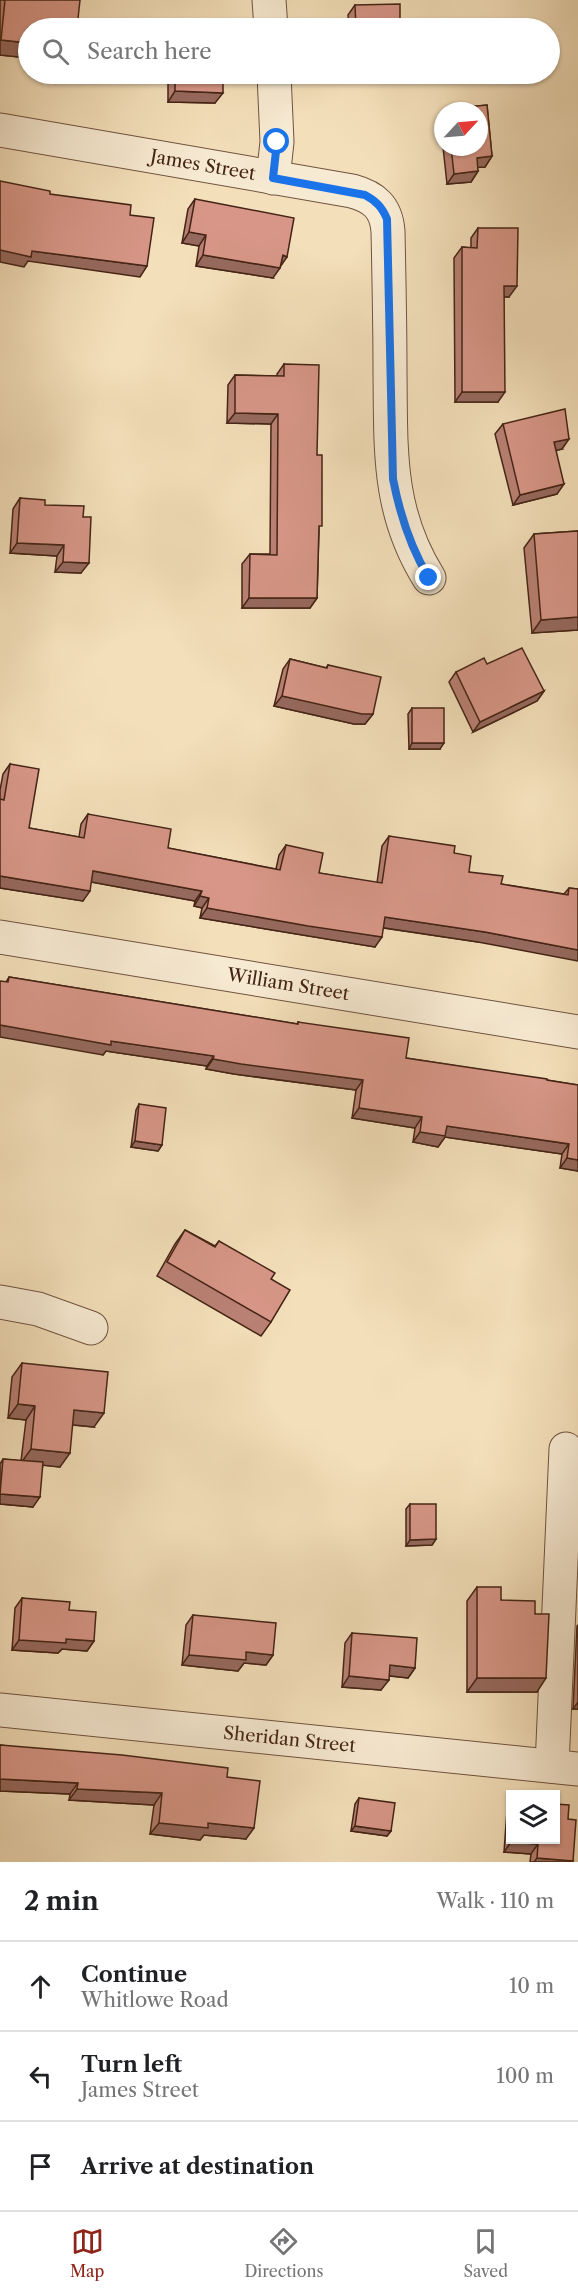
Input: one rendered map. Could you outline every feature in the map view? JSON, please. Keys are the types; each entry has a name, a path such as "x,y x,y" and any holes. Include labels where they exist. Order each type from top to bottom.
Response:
{"street":[{"path":"269,0 270,18"},
{"path":"273,178 277,142 274,84"},
{"name":"James Street","path":"0,130 365,195 376,201 383,209 387,219 393,479 402,521 410,543 429,578"},
{"name":"William Street","path":"0,938 578,1032"},
{"path":"0,1302 38,1309 91,1328"},
{"path":"565,1768 566,1449"},
{"name":"Sheridan Street","path":"0,1710 565,1768"}],"building":[{"path":"5,0 80,0 78,18 18,18 18,42 1,40"},
{"path":"400,4 400,18 356,18 355,5"},
{"path":"175,84 223,84 223,93 175,91"},
{"path":"488,115 492,156 477,158 478,171 454,174 452,156 488,156"},
{"path":"0,181 50,191 50,194 131,205 130,215 154,218 147,266 32,251 31,257 0,250"},
{"path":"195,199 294,218 287,257 283,255 280,268 203,255 206,235 189,232"},
{"path":"478,228 518,228 517,286 504,286 505,392 462,392 462,247 477,248"},
{"path":"284,364 319,365 317,455 322,455 322,526 319,526 317,598 249,598 250,554 277,555 278,414 235,413 235,375 284,376"},
{"path":"565,409 569,439 554,442 564,484 520,495 503,424"},
{"path":"20,498 45,500 45,505 84,506 83,517 91,517 89,563 63,562 64,545 17,543"},
{"path":"578,531 578,617 541,620 534,534"},
{"path":"522,648 544,691 480,722 456,672 484,658 487,664"},
{"path":"290,659 381,677 373,714 362,714 282,696"},
{"path":"412,708 444,708 444,743 412,743"},
{"path":"10,764 39,769 29,828 84,838 88,814 171,829 168,848 280,870 286,845 323,853 319,873 382,883 389,836 455,846 454,853 471,856 469,872 503,876 501,884 568,895 569,888 578,889 578,950 485,932 385,917 382,937 308,926 207,908 209,898 200,896 202,891 93,871 90,891 0,876 0,799 4,800"},
{"path":"9,977 298,1024 298,1022 409,1038 406,1058 578,1085 578,1160 567,1158 569,1144 447,1126 445,1136 420,1132 422,1117 359,1108 363,1080 241,1064 213,1059 214,1056 111,1041 111,1045 0,1025 0,981 8,982"},
{"path":"139,1104 166,1108 162,1145 135,1141"},
{"path":"185,1230 215,1247 219,1241 275,1273 271,1279 290,1290 271,1322 167,1262"},
{"path":"22,1363 108,1372 104,1413 74,1410 70,1453 31,1449 35,1406 18,1404"},
{"path":"3,1459 43,1462 40,1497 0,1494"},
{"path":"410,1504 436,1504 436,1539 410,1540"},
{"path":"477,1587 501,1587 501,1600 535,1601 535,1614 549,1614 546,1678 477,1678"},
{"path":"22,1598 70,1602 69,1610 96,1612 94,1641 66,1639 66,1643 19,1640"},
{"path":"193,1615 276,1623 273,1655 246,1652 246,1660 189,1655"},
{"path":"352,1633 417,1638 415,1668 390,1665 389,1680 349,1676"},
{"path":"0,1745 122,1755 228,1768 227,1777 260,1781 254,1828 208,1823 208,1828 159,1823 162,1793 77,1789 78,1783 0,1779"},
{"path":"359,1798 395,1803 391,1831 355,1826"},
{"path":"560,1804 569,1805 568,1819 576,1820 573,1861 537,1858 538,1844 560,1844"}],"route":[{"path":"277,142 273,178 365,195 376,201 383,209 387,219 393,479 402,521 418,561 429,578"}]}
